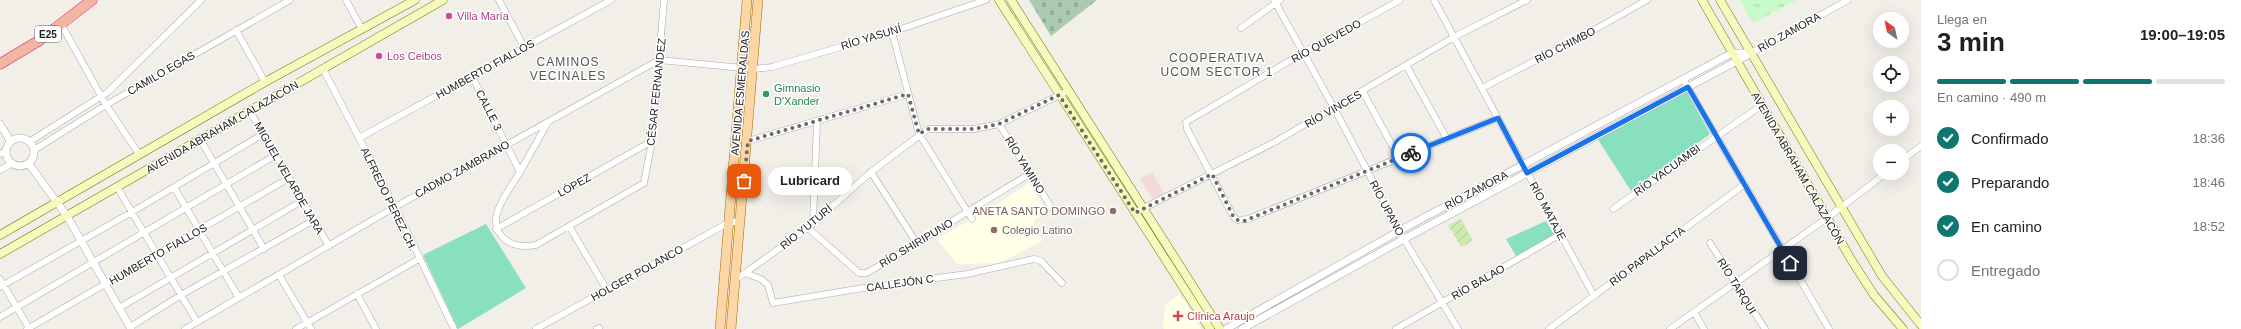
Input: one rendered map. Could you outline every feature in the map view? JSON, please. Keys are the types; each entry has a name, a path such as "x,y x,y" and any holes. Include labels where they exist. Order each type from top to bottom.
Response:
{"highway":[{"name":"E25","path":"0,64 40,40 92,0"}],"main road":[{"name":"AVENIDA ABRAHAM CALAZACÓN","path":"0,235 266,82 415,0"},
{"name":"AVENIDA ABRAHAM CALAZACÓN","path":"0,254 443,0"},
{"name":"AVENIDA ESMERALDAS","path":"720,329 748,0"},
{"name":"AVENIDA ESMERALDAS","path":"731,329 739,220 754,69 758,0"},
{"path":"999,0 1210,329"},
{"path":"1011,0 1220,329"},
{"name":"AVENIDA ABRAHAM CALAZACÓN","path":"1702,0 1827,218 1865,281 1903,329"},
{"name":"AVENIDA ABRAHAM CALAZACÓN","path":"1720,0 1840,208 1886,282 1921,325"}],"street":[{"name":"CAMILO EGAS","path":"30,142 102,97 201,0"},
{"name":"CAMILO EGAS","path":"34,150 106,105 290,0"},
{"path":"346,0 362,29"},
{"path":"499,0 524,47"},
{"name":"HUMBERTO FIALLOS","path":"359,138 611,0"},
{"name":"CÉSAR FERNANDEZ","path":"569,226 644,183 652,141 664,0"},
{"name":"RÍO YASUNÍ","path":"754,69 772,67 892,32 986,0"},
{"name":"RÍO QUEVEDO","path":"1212,174 1187,129 1186,122 1190,118 1303,53 1400,0"},
{"name":"RÍO MATAJE","path":"1434,0 1594,296"},
{"name":"RÍO VINCES","path":"1135,213 1273,143 1363,92 1454,37 1527,0"},
{"name":"RÍO CHIMBO","path":"1482,88 1587,34 1647,0"},
{"name":"RÍO ZAMORA","path":"1242,329 1404,238 1737,62 1848,0"},
{"path":"1241,28 1276,1"},
{"name":"RÍO UPANO","path":"1276,1 1399,231 1458,329"},
{"path":"61,24 106,105 140,154"},
{"path":"236,30 266,82"},
{"path":"892,32 919,134 972,219"},
{"name":"RÍO ZAMORA","path":"1226,329 1399,231 1732,53 1751,53"},
{"path":"660,60 754,69"},
{"name":"CADMO ZAMBRANO","path":"185,329 395,207 549,120 660,60"},
{"path":"1406,65 1447,139"},
{"name":"ALFREDO PEREZ CH.","path":"323,69 395,207 454,329"},
{"name":"CALLE 3","path":"472,76 520,172"},
{"path":"1683,79 1829,329"},
{"name":"RÍO YUTURÍ","path":"735,280 811,226 871,172 919,134 928,129 974,129 999,124 1068,90"},
{"path":"1363,92 1399,158"},
{"path":"748,141 818,122 908,94"},
{"name":"RÍO YACUAMBI","path":"1613,209 1716,135 1762,105"},
{"name":"MIGUEL VELARDE JARA","path":"250,111 329,246"},
{"path":"1212,174 1230,210 1237,220 1248,219 1498,118"},
{"path":"549,120 498,209 495,219 496,229 500,235 508,241 516,245 526,247 536,245 569,226 607,290"},
{"path":"811,226 818,122"},
{"path":"0,124 11,142"},
{"name":"RÍO YAMINO","path":"999,124 1051,207"},
{"path":"2,286 174,188 263,134"},
{"path":"22,138 30,142 34,150 33,158 29,164 20,167 11,164 3,152 11,142 22,138"},
{"path":"200,139 264,249"},
{"name":"LÓPEZ","path":"496,229 652,141"},
{"path":"1909,155 1921,146"},
{"path":"0,317 276,155"},
{"path":"0,170 11,164"},
{"path":"29,164 67,216 130,328 181,295 224,273 314,220"},
{"path":"871,172 916,242"},
{"name":"RÍO SHIRIPUNO","path":"811,226 859,273 863,274 1031,173"},
{"name":"HUMBERTO FIALLOS","path":"28,328 106,285 289,178"},
{"path":"1670,329 1827,218 1877,180"},
{"name":"RÍO PAPALLACTA","path":"1549,329 1745,184"},
{"path":"117,187 197,322"},
{"path":"174,188 239,298"},
{"path":"119,308 302,201"},
{"name":"HOLGER POLANCO","path":"536,329 728,223 739,220"},
{"name":"RÍO BALAO","path":"1396,329 1561,234"},
{"name":"RÍO TARQUI","path":"1710,243 1764,329"},
{"path":"296,329 419,259"},
{"name":"CALLEJÓN C","path":"745,274 761,279 768,285 773,304 891,284 966,274 1034,259 1041,261 1062,282"},
{"path":"279,275 311,329"},
{"path":"0,279 2,286 28,328"},
{"path":"357,294 376,329"},
{"path":"1694,312 1704,329"}],"shaded area":[{"path":"1152,172 1164,193 1153,200 1140,179"},
{"name":"Colegio Latino","path":"1029,183 1047,213 1033,221 1042,241 1000,263 957,264 936,238 981,215"},
{"name":"Clínica Araujo","path":"1179,294 1201,329 1164,329 1165,305"}],"green space":[{"path":"1029,0 1097,0 1051,36"},
{"path":"1740,0 1797,0 1753,23"},
{"path":"1686,91 1710,134 1631,191 1597,138"},
{"path":"1461,219 1473,241 1461,247 1448,225"},
{"path":"1546,221 1555,236 1516,256 1506,239"},
{"path":"486,224 526,288 458,329 423,255"}],"way so far":[{"path":"744,181 748,141 818,122 908,94 919,134 928,129 974,129 999,124 1059,95 1135,213 1212,174 1233,216 1237,220 1244,221 1411,153"}],"place":[{"name":"Villa María","path":"449,16"},
{"name":"Los Ceibos","path":"379,56"},
{"name":"Gimnasio D'Xander","path":"766,94"},
{"name":"Lubricard","path":"744,181"},
{"name":"ANETA SANTO DOMINGO","path":"1113,211"},
{"name":"Colegio Latino","path":"994,230"},
{"name":"Clínica Araujo","path":"1178,316"}],"district":[{"name":"COOPERATIVA UCOM SECTOR 1","path":"1217,65"},
{"name":"CAMINOS VECINALES","path":"568,69"}],"route":[{"path":"1411,153 1498,118 1527,173 1688,87 1790,263"}]}
